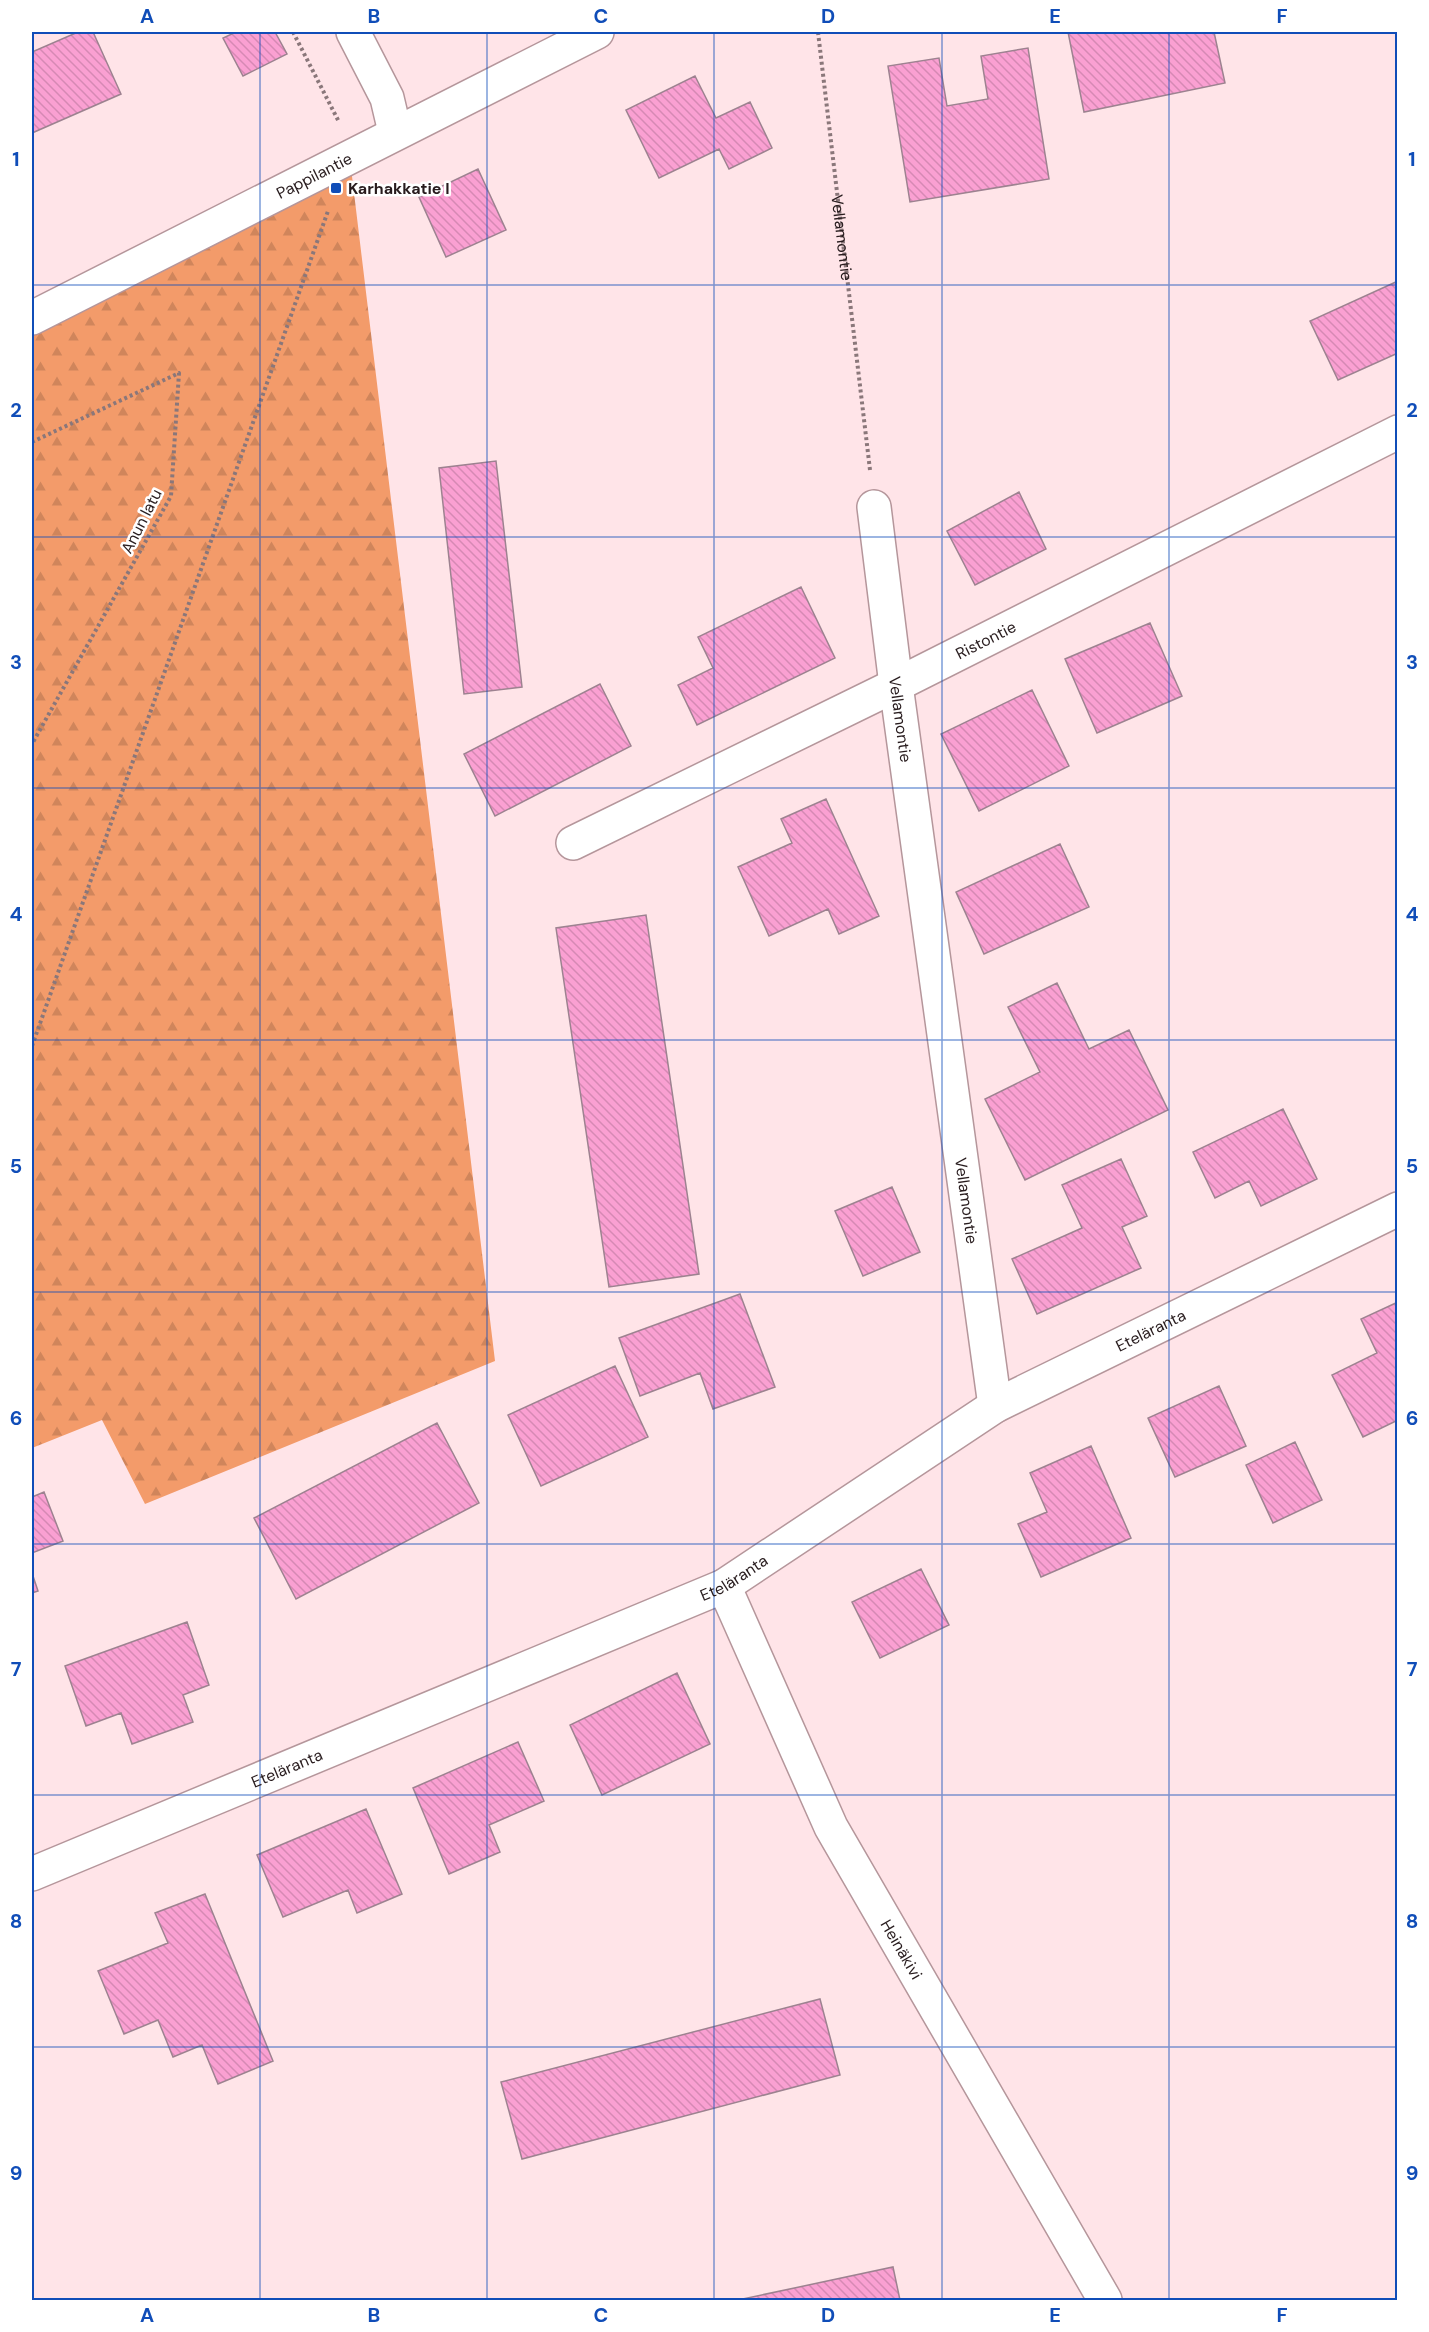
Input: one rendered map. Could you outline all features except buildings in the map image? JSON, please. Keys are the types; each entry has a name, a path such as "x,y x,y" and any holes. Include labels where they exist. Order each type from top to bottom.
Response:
{"street":[{"path":"353,32 387,98 395,132"},
{"name":"Pappilantie","path":"32,318 395,132 597,32"},
{"name":"Ristontie","path":"573,843 896,685 1398,432"},
{"name":"Vellamontie","path":"874,507 896,685 995,1406"},
{"name":"Eteläranta","path":"32,1874 724,1586 995,1406 1398,1209"},
{"name":"Heinäkivi","path":"724,1586 831,1827 1105,2301"}],"path":[{"path":"293,32 339,123"},
{"name":"Vellamontie","path":"818,32 874,507"},
{"path":"32,1046 332,200"},
{"name":"Anun latu","path":"32,442 179,373 171,496 32,744"}],"green space":[{"path":"351,168 495,1361 145,1504 102,1420 32,1448 32,333"}],"place":[{"name":"Karhakkatie I","path":"336,188"}]}
